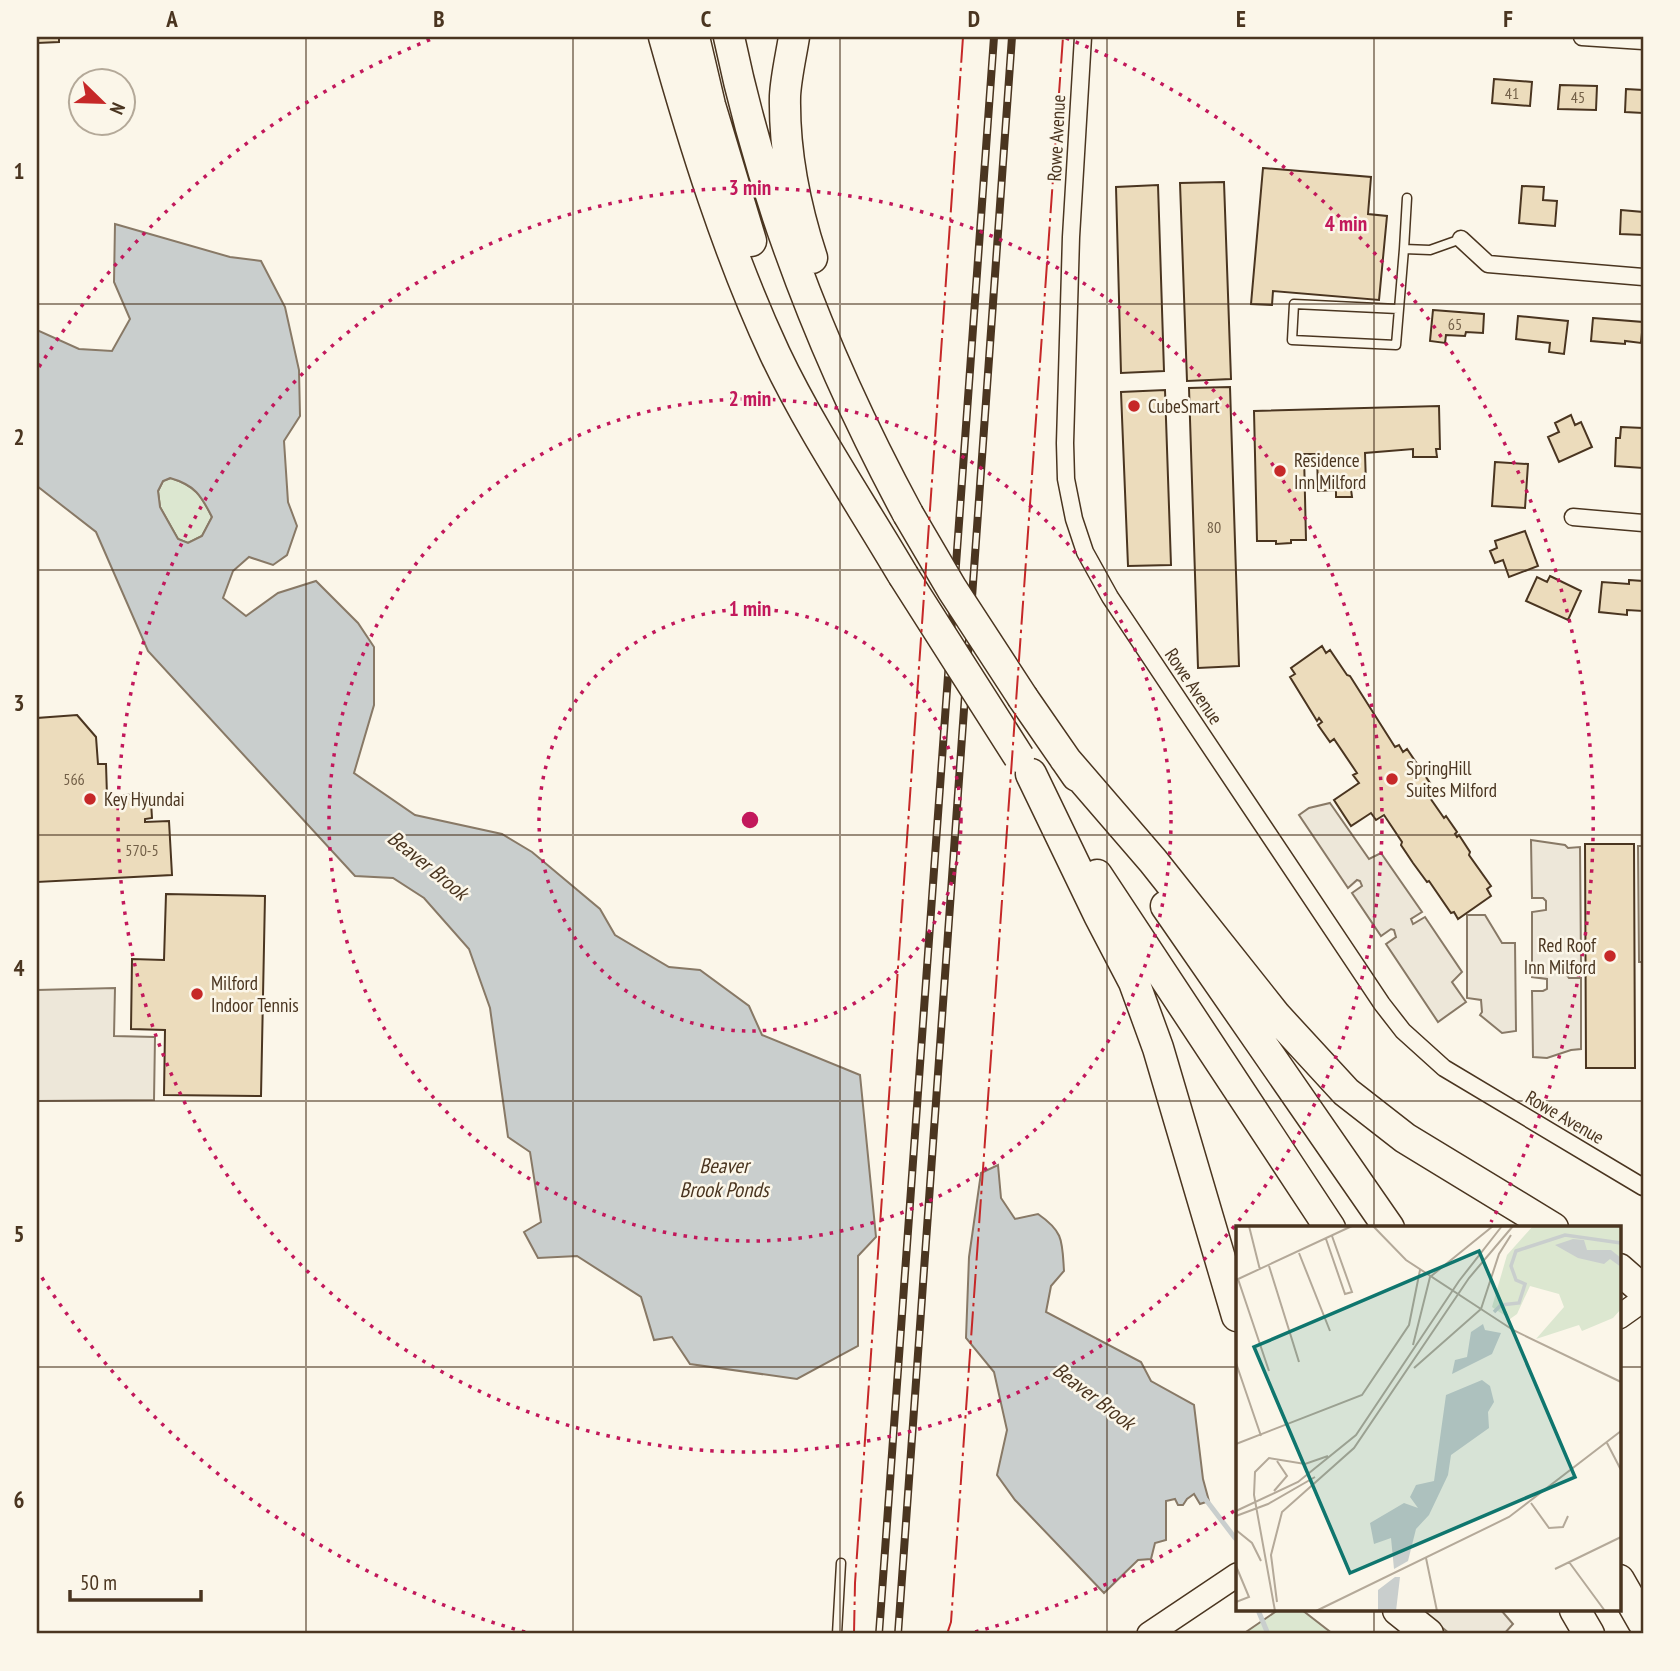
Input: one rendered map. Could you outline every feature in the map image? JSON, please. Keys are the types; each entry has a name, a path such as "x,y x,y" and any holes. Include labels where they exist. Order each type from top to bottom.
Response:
{"highway":[{"path":"664,37 727,235 749,295 776,356 807,413 903,575 1329,1226"},
{"path":"694,37 727,166 782,325 846,469 903,575"},
{"path":"729,37 762,165 803,287 852,404 908,514 952,589 1023,698 1388,1226"},
{"path":"794,37 785,94 786,144 796,202 811,255 908,514"},
{"path":"1065,759 1153,861 1276,1016 1346,1092 1405,1138 1550,1226"},
{"path":"1025,765 1134,982 1158,1048 1236,1313"},
{"path":"1620,1270 1643,1290"},
{"path":"1620,1582 1643,1622"},
{"path":"1400,1612 1428,1634"},
{"path":"1576,1612 1589,1634"}],"main road":[{"path":"1620,1316 1643,1300"},
{"path":"1149,1634 1236,1576"}],"street":[{"name":"Rowe Avenue","path":"1083,37 1071,237 1065,443 1066,479 1074,519 1085,552 1110,597 1143,647 1376,995 1403,1031 1428,1055 1466,1082 1643,1187"},
{"path":"1582,37 1643,41"},
{"path":"1461,239 1488,264 1643,277"},
{"path":"1573,517 1643,523"}],"lane":[{"path":"1398,309 1294,304 1292,340 1396,345 1407,198"},
{"path":"1404,249 1430,250 1461,239"},
{"path":"837,1634 842,1563"}],"green space":[{"path":"171,478 196,492 212,517 202,536 188,543 178,539 160,507 158,491 163,481"},
{"path":"1275,1612 1305,1612 1333,1634 1243,1634"}],"shaded area":[{"path":"1330,803 1369,859 1381,853 1422,912 1411,919 1413,924 1425,917 1462,972 1452,982 1466,1002 1438,1022 1386,944 1396,937 1394,930 1391,929 1381,936 1352,893 1362,886 1360,881 1357,880 1348,888 1299,815 1309,808"},
{"path":"1531,840 1565,845 1568,848 1580,847 1581,963 1567,964 1566,974 1569,978 1581,978 1581,1049 1547,1058 1533,1057 1532,991 1547,989 1547,979 1532,977 1532,912 1546,910 1546,901 1543,898 1532,898"},
{"path":"1638,846 1643,846 1643,962 1639,962"},
{"path":"1467,915 1485,915 1502,943 1515,943 1516,1031 1502,1033 1480,1015 1481,1000 1467,998"},
{"path":"115,988 114,1036 155,1037 154,1100 37,1101 37,990"},
{"path":"1423,1612 1503,1612 1513,1624 1504,1634 1450,1634"}],"water":[{"name":"Beaver Brook Ponds","path":"115,224 230,257 261,261 285,307 299,370 300,416 284,441 288,502 297,526 287,555 273,565 249,557 233,571 223,598 246,616 278,593 316,581 358,623 374,647 374,705 354,773 415,815 502,834 532,852 600,909 615,935 669,967 700,970 749,1006 762,1035 860,1075 876,1237 858,1256 858,1346 797,1379 690,1364 672,1337 654,1340 641,1297 577,1256 538,1258 524,1232 541,1222 530,1152 508,1137 490,1008 469,949 424,898 393,878 355,876 148,651 96,532 37,486 37,330 79,349 112,351 130,319 114,282","holes":["170,478 186,484 196,492 212,517 202,536 188,543 178,539 160,507 158,491 163,481"]},
{"path":"998,1165 1001,1198 1015,1219 1038,1214 1053,1226 1060,1238 1064,1271 1051,1286 1046,1312 1141,1362 1151,1381 1194,1405 1203,1479 1209,1501 1200,1504 1194,1494 1183,1505 1178,1505 1175,1499 1166,1501 1166,1540 1155,1543 1151,1559 1138,1560 1104,1593 1015,1500 997,1475 1007,1430 994,1372 966,1338 969,1257 981,1173"}],"building":[{"path":"37,37 59,37 59,42 37,43"},
{"path":"1494,79 1532,82 1530,106 1492,103"},
{"path":"1560,85 1597,86 1596,110 1558,109"},
{"path":"1626,89 1643,90 1643,113 1625,112"},
{"path":"1263,168 1371,177 1368,214 1387,216 1379,300 1273,291 1272,305 1251,304"},
{"path":"1224,182 1231,379 1187,381 1180,183"},
{"path":"1158,185 1164,371 1121,373 1116,187"},
{"path":"1522,186 1544,187 1543,200 1557,201 1555,226 1519,223"},
{"path":"1621,210 1643,212 1643,235 1620,234"},
{"path":"1433,310 1484,314 1483,333 1446,335 1445,343 1430,341"},
{"path":"1518,316 1568,321 1564,354 1549,352 1550,343 1516,339"},
{"path":"1593,318 1643,322 1641,343 1591,341"},
{"path":"1230,387 1239,666 1198,668 1189,388"},
{"path":"1165,390 1171,565 1128,566 1121,392"},
{"name":"Residence Inn Milford","path":"1439,406 1440,449 1436,449 1437,457 1413,457 1413,449 1365,453 1366,485 1362,489 1351,489 1352,497 1336,497 1336,490 1318,491 1317,454 1304,454 1306,540 1276,544 1276,541 1257,541 1254,411"},
{"path":"1571,415 1575,425 1581,422 1592,447 1559,462 1548,437 1559,432 1555,423"},
{"path":"1621,427 1643,428 1643,468 1615,466 1616,438 1620,438"},
{"path":"1495,462 1528,464 1525,508 1492,506"},
{"path":"1525,531 1538,566 1509,577 1503,560 1495,563 1490,551 1497,548 1495,541"},
{"path":"1550,576 1581,591 1568,620 1526,601 1537,577 1547,582"},
{"path":"1629,580 1643,581 1643,611 1627,610 1627,615 1599,612 1602,582 1629,584"},
{"name":"SpringHill Suites Milford","path":"1322,646 1326,653 1330,650 1350,676 1395,747 1399,745 1403,752 1407,749 1430,783 1427,786 1431,793 1428,795 1444,818 1446,816 1457,832 1455,834 1457,837 1459,835 1470,852 1469,855 1491,886 1487,889 1491,896 1458,919 1413,863 1384,815 1376,820 1371,813 1351,826 1334,800 1359,783 1353,775 1357,773 1334,739 1330,742 1318,725 1322,722 1319,718 1317,721 1290,677 1295,674 1291,668"},
{"name":"Key Hyundai","path":"77,715 96,737 98,764 106,764 107,796 142,794 143,802 151,802 152,818 145,819 145,822 169,821 172,875 37,882 37,718"},
{"name":"Red Roof Inn Milford","path":"1585,844 1634,844 1635,1068 1586,1068"},
{"name":"Milford Indoor Tennis","path":"166,894 265,896 261,1096 164,1095 165,1030 131,1029 132,959 164,960"}],"waterway":[{"name":"Beaver Brook","path":"1203,1496 1235,1538"},
{"name":"Beaver Brook","path":"1259,1612 1268,1634"}],"railway":[{"path":"879,1634 994,37"},
{"path":"898,1634 1012,37"}],"power":[{"path":"854,1634 855,1583 963,37"},
{"path":"947,1634 951,1622 1063,37"}],"place":[{"name":"CubeSmart","path":"1134,406"},
{"name":"Residence Inn Milford","path":"1280,471"},
{"name":"SpringHill Suites Milford","path":"1392,779"},
{"name":"Key Hyundai","path":"90,799"},
{"name":"Red Roof Inn Milford","path":"1610,956"},
{"name":"Milford Indoor Tennis","path":"197,994"}]}
